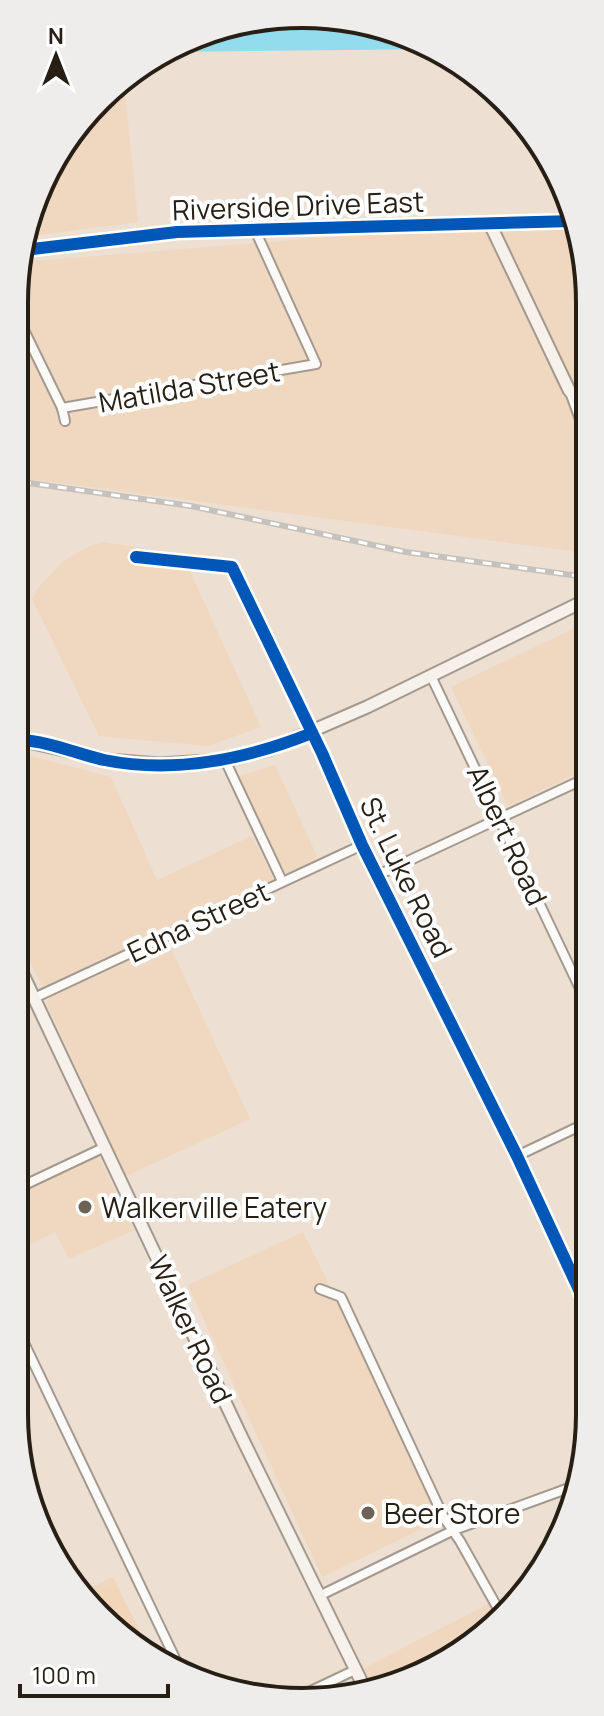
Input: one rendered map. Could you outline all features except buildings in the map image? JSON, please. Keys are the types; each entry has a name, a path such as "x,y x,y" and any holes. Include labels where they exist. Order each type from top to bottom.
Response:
{"main road":[{"name":"Riverside Drive East","path":"33,249 177,232 564,221"},
{"path":"490,224 569,390 576,398"},
{"path":"28,741 108,760 159,764 225,760 268,750 312,733 576,605"},
{"name":"Walker Road","path":"28,985 361,1681"}],"street":[{"name":"Matilda Street","path":"62,408 316,364 255,230"},
{"path":"28,338 62,408 65,421"},
{"path":"569,390 576,409"},
{"name":"St. Luke Road","path":"136,557 232,567 362,845 517,1156 576,1283"},
{"name":"Albert Road","path":"431,676 576,980"},
{"path":"225,760 282,881"},
{"path":"378,875 576,784"},
{"name":"Edna Street","path":"34,998 362,845"},
{"path":"517,1156 576,1128"},
{"path":"28,1183 105,1147"},
{"path":"320,1289 341,1297 444,1518 454,1530 497,1607"},
{"path":"28,1351 174,1655"},
{"path":"319,1596 454,1530 565,1489"},
{"path":"319,1687 355,1670"}],"shaded area":[{"path":"125,93 138,222 36,235 49,197 65,165 96,121"},
{"path":"564,221 567,231 574,266 576,302 576,389 570,391 576,403 576,552 28,479 31,261 490,224"},
{"path":"103,542 182,554 261,727 208,746 99,736 32,599 62,562 87,547"},
{"path":"576,627 576,774 508,806 451,687"},
{"path":"28,755 111,777 157,880 252,836 274,880 43,987 28,958"},
{"path":"275,765 317,856 312,863 300,869 279,874 233,778"},
{"path":"168,942 250,1119 126,1176 46,1002"},
{"path":"96,1151 134,1230 69,1259 55,1232 28,1246 28,1183"},
{"path":"303,1232 444,1518 322,1577 188,1285"},
{"path":"113,1577 142,1636 121,1620 90,1588"},
{"path":"115,1584 138,1633 121,1620 95,1593"},
{"path":"494,1601 497,1607 454,1642 407,1667 369,1680 364,1668"}],"water":[{"path":"302,28 338,30 373,37 408,49 192,52 249,33"}],"railway":[{"path":"28,483 191,506 406,552 576,576"}],"cycle path":[{"path":"33,249 177,232 564,221"},
{"path":"136,557 232,567 322,753 362,845 517,1156 576,1283"},
{"path":"28,741 104,760 157,765 236,757 312,733"}],"place":[{"name":"Walkerville Eatery","path":"85,1207"},
{"name":"Beer Store","path":"368,1513"}]}
